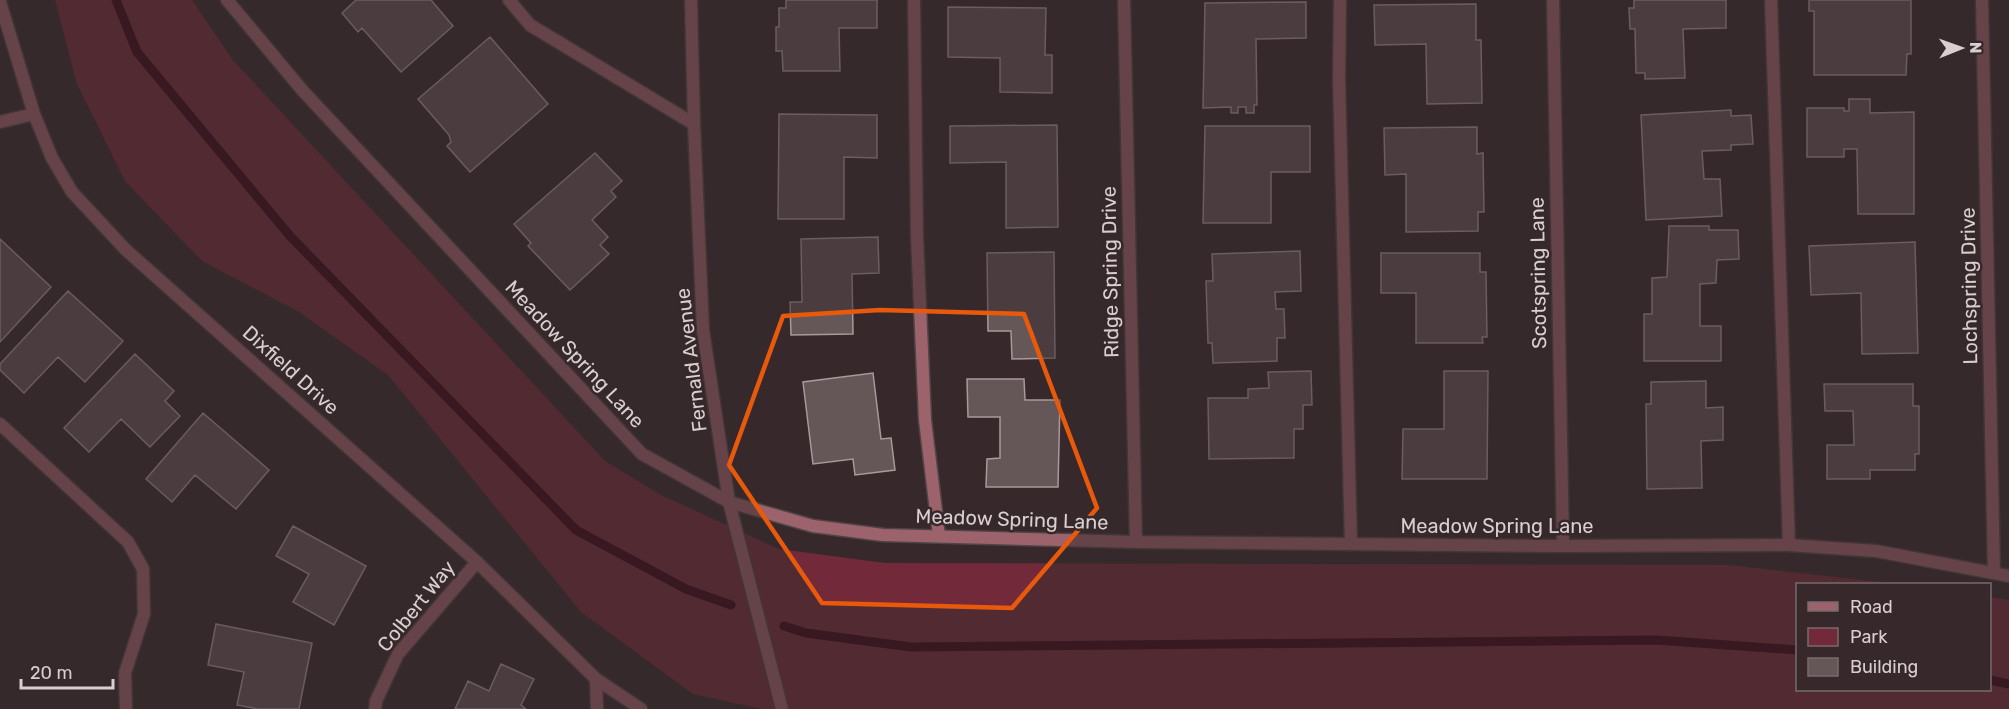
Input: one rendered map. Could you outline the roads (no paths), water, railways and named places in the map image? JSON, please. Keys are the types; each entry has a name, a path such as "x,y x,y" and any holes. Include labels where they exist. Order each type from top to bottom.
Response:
{"street":[{"name":"Meadow Spring Lane","path":"227,0 303,91 642,454 729,502 813,526 883,535 1136,542 1563,546 1789,545 1876,551 2009,576"},
{"path":"509,0 530,25 694,124"},
{"name":"Fernald Avenue","path":"692,0 694,124 703,330 729,502 782,709"},
{"path":"914,0 917,237 925,420 939,536"},
{"name":"Ridge Spring Drive","path":"1124,0 1136,542"},
{"path":"1340,0 1339,80 1351,544"},
{"name":"Scotspring Lane","path":"1553,0 1563,546"},
{"path":"1771,0 1789,545"},
{"name":"Lochspring Drive","path":"1982,0 1994,572"},
{"name":"Dixfield Drive","path":"0,2 33,114 52,158 72,192 126,249 477,562 596,679 641,709"},
{"path":"0,122 33,114"},
{"path":"0,424 128,542 143,569 144,614 126,673 126,709"},
{"name":"Colbert Way","path":"375,709 376,701 398,654 477,562"},
{"path":"596,679 597,709"}],"waterway":[{"path":"116,0 137,52 290,236 576,530 686,589 731,605"},
{"path":"784,626 806,633 911,647 1656,640 1796,650"},
{"path":"1991,680 2009,684"}]}
